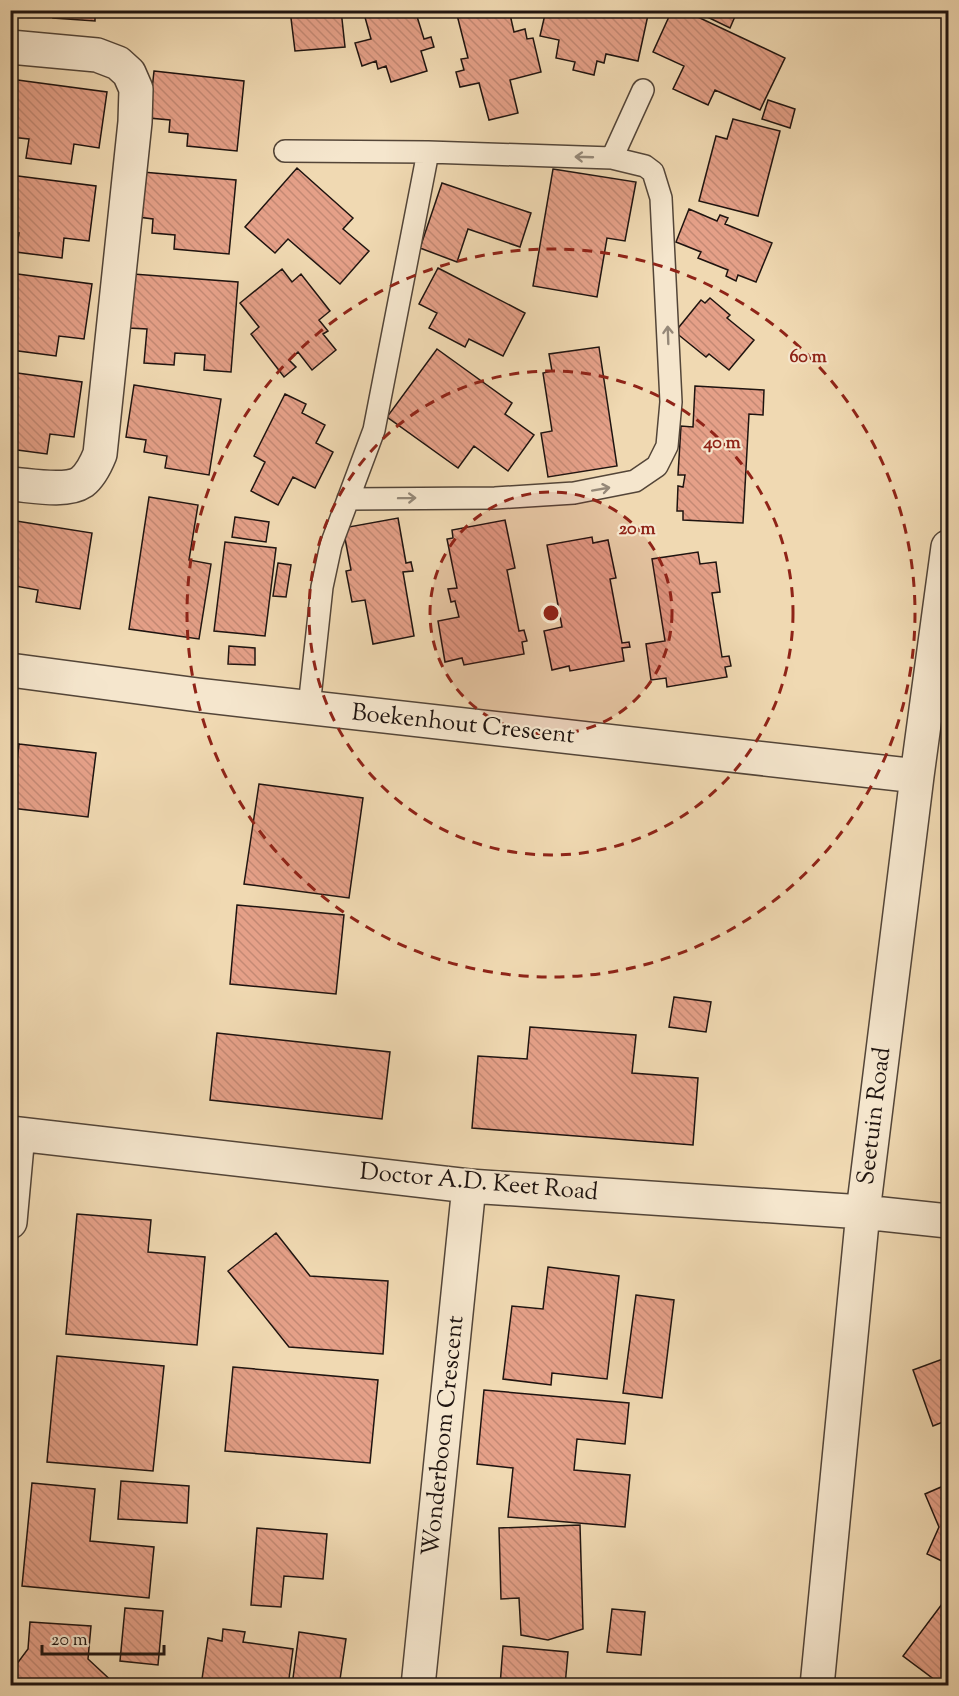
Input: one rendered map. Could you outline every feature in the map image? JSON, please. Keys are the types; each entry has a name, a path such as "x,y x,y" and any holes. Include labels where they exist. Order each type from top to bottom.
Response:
{"street":[{"path":"10,47 97,55 118,63 129,73 136,89 135,122 100,454 90,474 82,482 73,486 10,484"},
{"name":"Seetuin Road","path":"818,1686 863,1212 948,548"},
{"name":"Boekenhout Crescent","path":"10,670 309,707 917,776"},
{"path":"10,1222 14,1133"},
{"name":"Doctor A.D. Keet Road","path":"14,1133 469,1186 863,1212 948,1221"},
{"name":"Wonderboom Crescent","path":"418,1686 469,1186"}],"lane":[{"path":"612,158 643,90"},
{"path":"285,151 428,152 612,158 645,166 653,172 661,198 671,402 667,446 657,466 635,481 574,493 495,498 348,499"},
{"path":"309,707 322,587 331,545 374,430 428,152"}],"building":[{"path":"54,10 95,10 95,21 53,18"},
{"path":"290,10 341,10 345,47 295,51"},
{"path":"363,10 415,10 424,39 431,37 434,47 421,51 427,71 391,82 386,66 378,69 376,61 362,66 355,43 371,39"},
{"path":"474,10 509,10 514,32 525,29 527,39 533,38 541,72 510,80 518,113 489,120 479,83 460,87 456,72 464,70 461,59 468,58 457,15"},
{"path":"546,10 629,10 648,15 638,61 606,54 604,63 597,61 594,75 573,70 575,62 556,58 559,40 540,36"},
{"path":"672,10 683,10 785,58 760,110 715,90 708,105 673,89 684,66 653,52"},
{"path":"693,10 728,10 736,14 730,28"},
{"path":"154,71 244,81 237,151 187,146 188,134 169,132 170,120 149,118"},
{"path":"10,79 107,92 99,148 74,144 71,164 26,158 29,139 10,137"},
{"path":"768,100 795,109 790,128 762,119"},
{"path":"733,119 780,131 758,216 699,201 716,136 727,139"},
{"path":"297,168 353,218 343,229 369,251 340,284 288,239 275,253 245,227"},
{"path":"553,169 636,182 625,241 607,238 597,297 533,286"},
{"path":"142,172 236,180 229,254 174,249 175,235 152,233 153,219 138,217"},
{"path":"10,175 96,186 89,241 64,238 62,258 16,252 19,233 10,232"},
{"path":"442,183 531,213 520,247 468,229 457,262 420,248"},
{"path":"689,209 717,221 720,215 728,218 725,224 772,243 756,282 738,275 736,281 726,276 728,270 698,258 701,252 676,242"},
{"path":"438,268 525,313 503,356 469,339 465,347 429,328 437,313 419,304"},
{"path":"282,269 292,282 301,274 330,311 319,320 328,331 323,334 336,350 312,370 298,352 289,360 296,367 284,377 251,334 259,327 240,303"},
{"path":"10,273 92,284 84,339 59,336 56,356 11,350 14,331 10,330"},
{"path":"133,274 238,282 231,372 204,370 205,355 175,353 174,365 144,363 147,329 129,328"},
{"path":"710,298 730,315 727,318 754,340 729,370 709,354 706,357 675,332 701,300 705,303"},
{"path":"599,347 617,466 548,477 541,433 552,431 543,373 552,371 549,354"},
{"path":"437,349 512,403 505,414 534,435 508,471 474,446 458,468 387,417"},
{"path":"10,372 82,382 74,437 50,434 47,454 10,449"},
{"path":"134,385 221,399 209,475 165,468 167,456 144,452 146,440 126,437"},
{"path":"695,386 764,390 763,415 749,414 743,523 683,520 683,511 677,511 678,486 683,487 685,475 678,475 681,426 693,427"},
{"path":"285,394 306,404 302,413 325,425 316,443 333,452 315,488 293,477 278,505 251,491 265,462 254,456"},
{"path":"149,497 198,505 189,560 211,564 199,639 129,629"},
{"path":"235,517 269,522 266,542 232,537"},
{"path":"398,518 406,563 411,562 413,571 403,572 414,636 373,644 365,600 352,602 346,571 351,570 343,528"},
{"path":"10,520 92,533 80,609 36,602 38,590 15,586 17,575 10,574"},
{"path":"505,520 515,568 507,570 519,631 524,630 527,641 522,642 524,654 464,665 462,658 445,662 438,621 459,617 455,601 451,602 448,589 457,588 447,539 453,538 452,530"},
{"path":"592,537 593,543 608,540 616,578 610,579 622,643 629,642 630,647 622,648 624,661 570,671 569,666 552,670 544,631 562,627 547,545"},
{"path":"225,542 276,548 265,636 214,631"},
{"path":"698,552 700,564 716,562 720,592 712,593 722,657 729,656 731,666 725,667 727,677 667,687 666,678 651,680 646,644 665,641 652,559"},
{"path":"278,563 291,565 286,597 273,596"},
{"path":"229,646 255,648 255,665 228,664"},
{"path":"10,743 19,744 11,808 10,808"},
{"path":"19,744 96,753 88,817 11,808"},
{"path":"259,784 363,798 349,898 244,884"},
{"path":"237,905 344,915 336,994 230,984"},
{"path":"674,997 711,1002 706,1032 669,1027"},
{"path":"530,1027 636,1035 632,1073 698,1078 693,1145 472,1128 478,1056 527,1059"},
{"path":"217,1033 390,1052 382,1119 210,1100"},
{"path":"77,1214 151,1220 148,1252 205,1257 197,1345 66,1334"},
{"path":"276,1233 310,1276 388,1281 383,1354 289,1347 228,1271"},
{"path":"548,1267 619,1276 607,1379 552,1373 551,1385 503,1379 512,1306 543,1309"},
{"path":"636,1295 674,1300 662,1398 623,1393"},
{"path":"57,1356 164,1366 153,1471 47,1462"},
{"path":"948,1357 948,1420 933,1426 913,1370"},
{"path":"233,1367 378,1380 370,1463 225,1451"},
{"path":"484,1390 629,1403 625,1444 577,1439 574,1470 630,1475 625,1527 508,1517 513,1468 477,1464"},
{"path":"121,1481 189,1486 187,1523 118,1519"},
{"path":"32,1483 95,1489 90,1541 154,1547 149,1598 22,1586"},
{"path":"948,1484 948,1564 927,1554 939,1527 925,1494"},
{"path":"580,1525 583,1629 548,1640 521,1635 519,1598 501,1599 499,1528"},
{"path":"257,1528 327,1534 323,1579 284,1576 281,1607 251,1605"},
{"path":"948,1596 948,1686 943,1686 903,1656"},
{"path":"125,1608 163,1611 158,1665 120,1661"},
{"path":"612,1609 645,1612 641,1655 607,1652"},
{"path":"30,1622 91,1626 88,1659 117,1686 10,1686 10,1673 28,1649"},
{"path":"223,1629 245,1632 243,1642 293,1649 288,1686 201,1686 208,1638 222,1641"},
{"path":"299,1632 346,1639 339,1686 292,1686"},
{"path":"503,1646 568,1652 565,1686 500,1686"}]}
